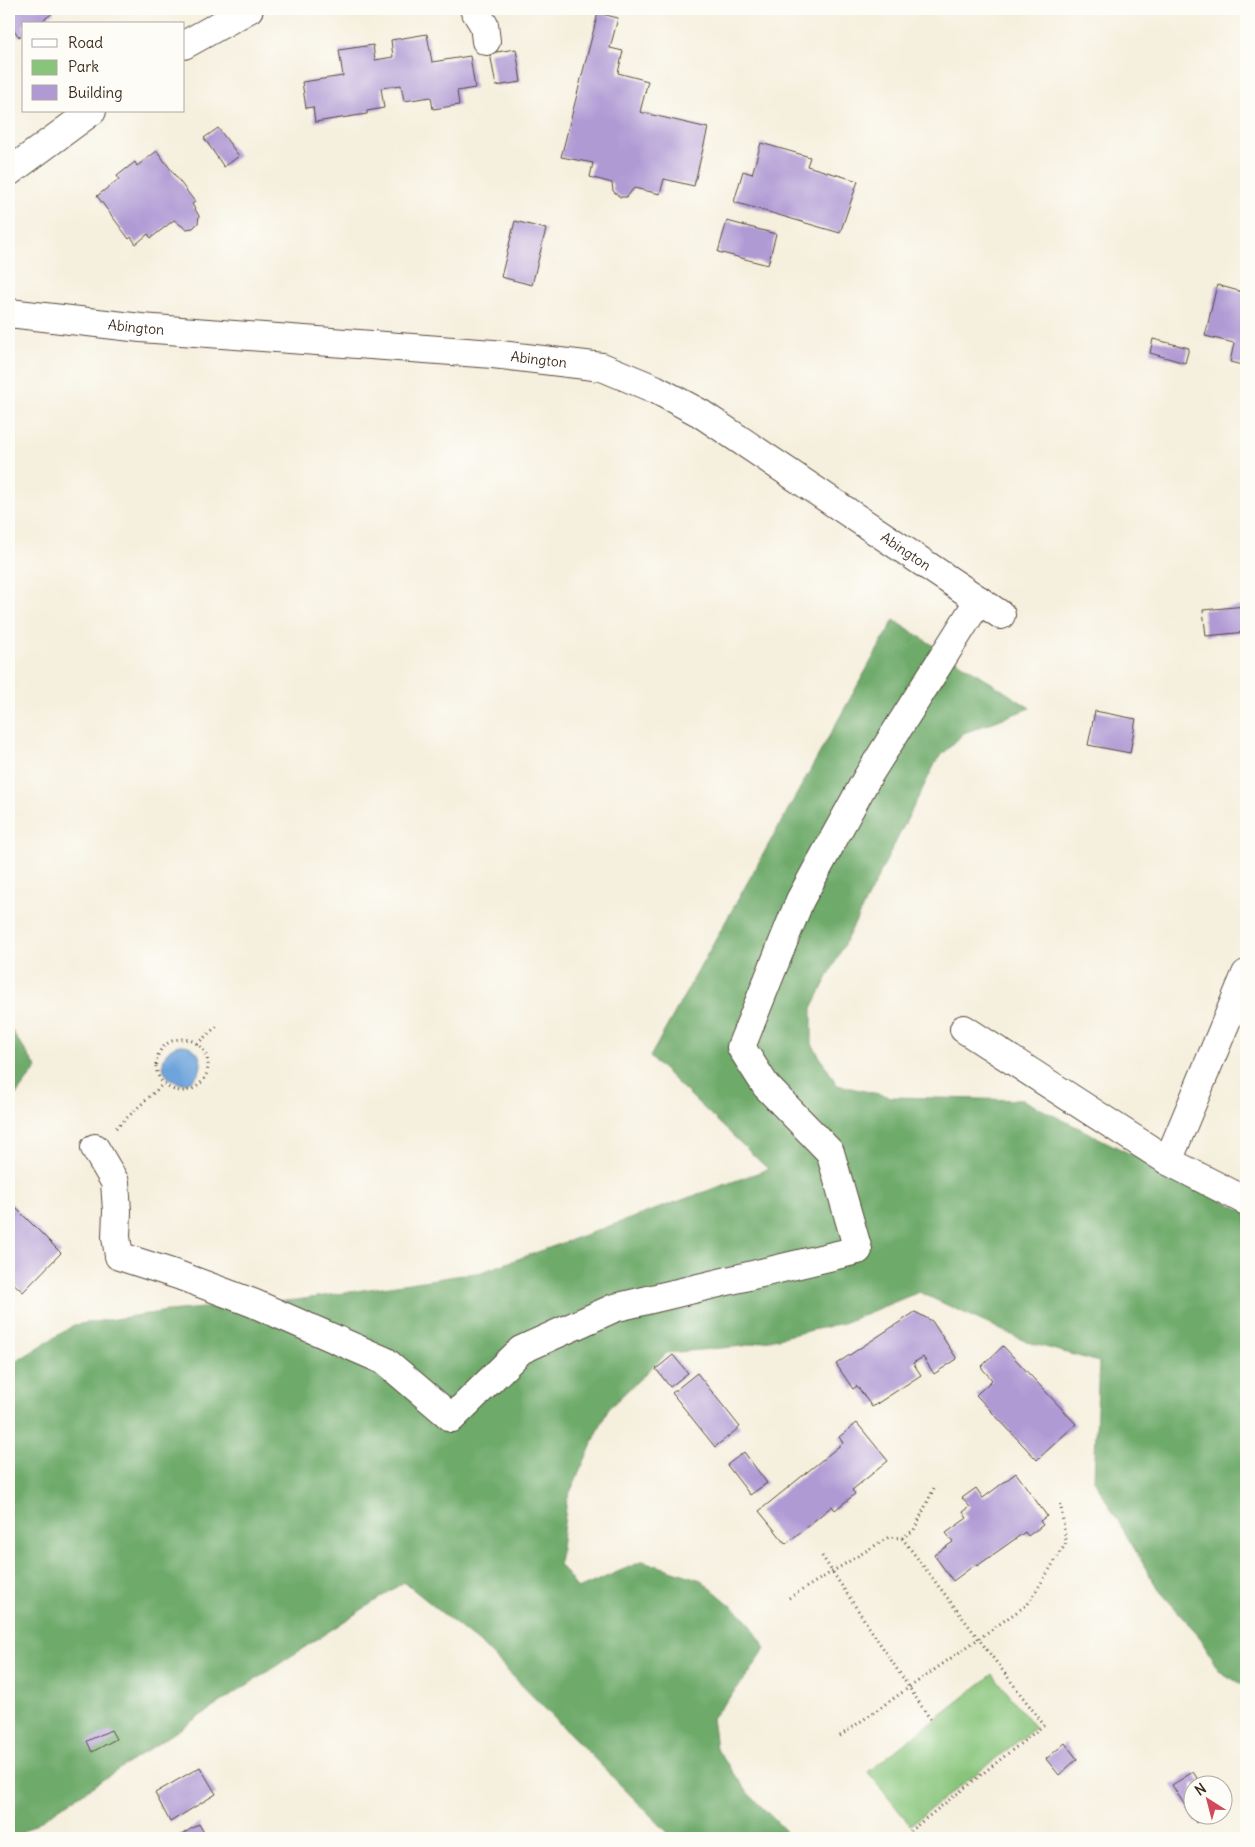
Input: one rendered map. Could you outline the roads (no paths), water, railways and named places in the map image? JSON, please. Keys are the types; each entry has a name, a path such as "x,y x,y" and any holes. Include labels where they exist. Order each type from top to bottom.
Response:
{"street":[{"path":"185,44 249,9"},
{"path":"474,9 484,26 486,41"},
{"path":"9,172 91,112"},
{"name":"Abington","path":"9,313 141,328 493,354 602,367 655,389 700,413 990,607 868,776 800,900 741,1047 766,1086 830,1152 858,1250 614,1308 521,1350 452,1418 385,1361 252,1304 178,1275 119,1256 116,1237 118,1211 115,1182 95,1148"},
{"path":"1168,1161 1246,974"},
{"path":"964,1029 1168,1161 1246,1201"}],"water":[{"path":"182,1045 189,1046 195,1051 200,1057 200,1071 195,1077 189,1082 182,1083 175,1082 169,1077 164,1071 163,1064 164,1057 169,1051 175,1046"}]}
